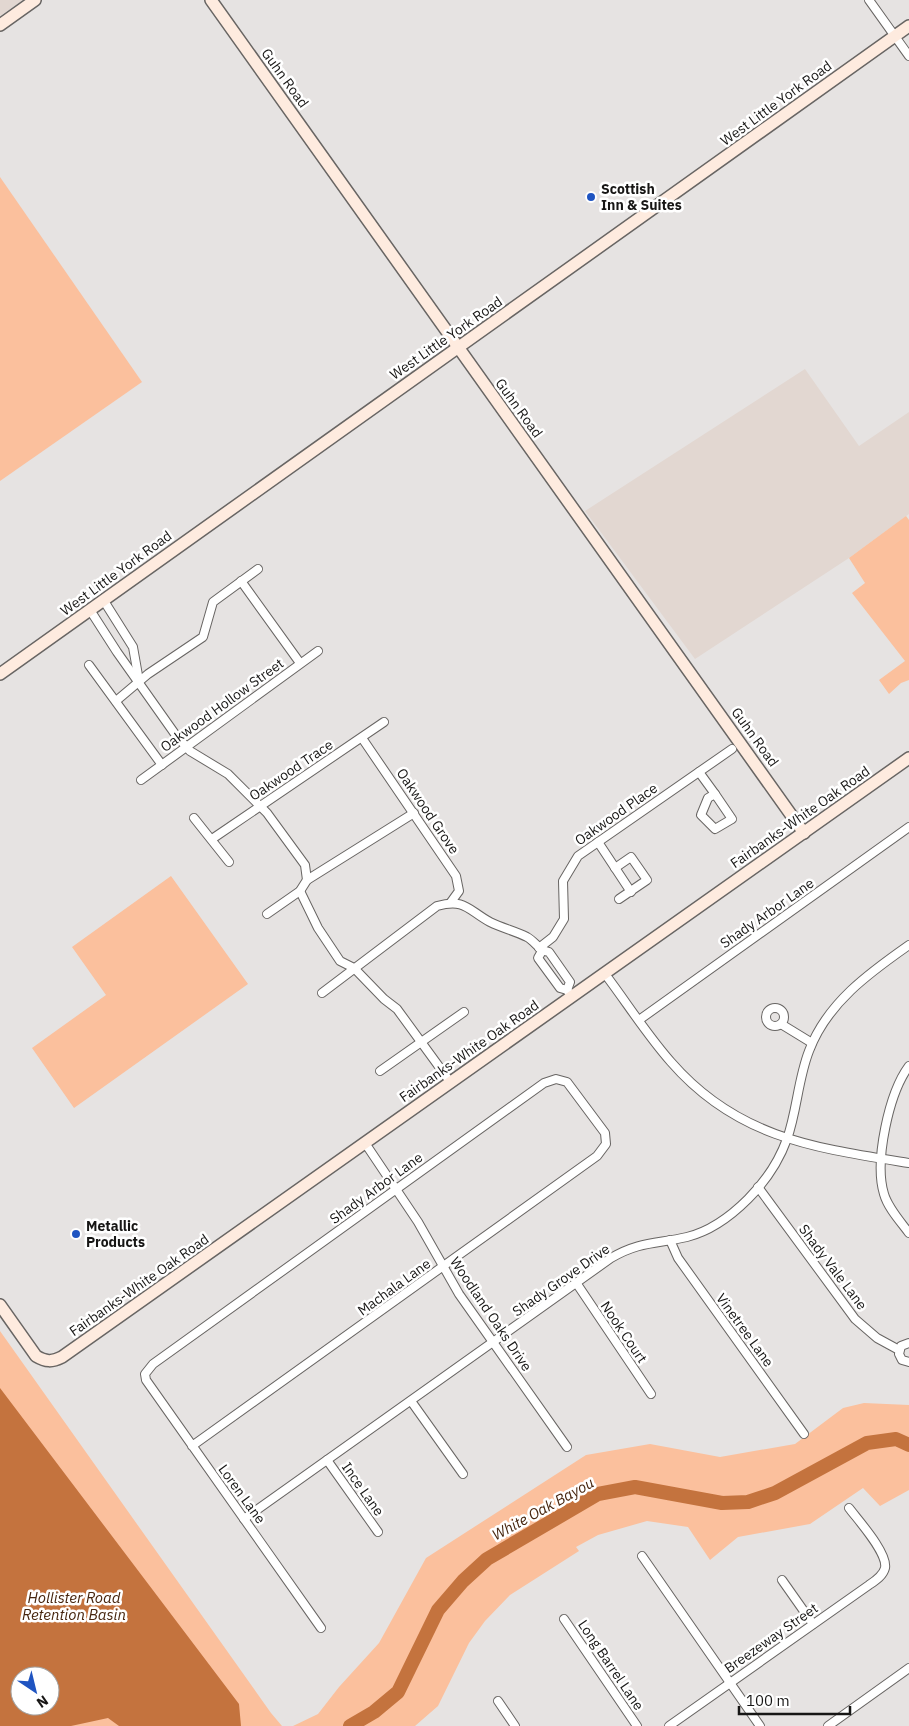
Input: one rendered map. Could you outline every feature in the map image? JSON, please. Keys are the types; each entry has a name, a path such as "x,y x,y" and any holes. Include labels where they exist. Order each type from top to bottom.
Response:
{"street":[{"path":"0,25 35,0"},
{"name":"Guhn Road","path":"211,0 804,833"},
{"path":"869,0 909,56"},
{"name":"West Little York Road","path":"0,674 909,26"},
{"path":"116,701 148,674 203,636 213,602 258,568"},
{"path":"242,581 300,663"},
{"path":"104,600 133,647 139,683"},
{"path":"90,610 139,683 190,751 228,774 260,806 305,865 307,880"},
{"name":"Oakwood Hollow Street","path":"141,780 318,651"},
{"path":"89,665 162,765"},
{"name":"Oakwood Trace","path":"212,839 384,722"},
{"name":"Oakwood Grove","path":"362,738 456,876 459,891 452,902"},
{"name":"Oakwood Place","path":"541,949 553,937 564,918 564,881 578,856 732,749"},
{"name":"Fairbanks-White Oak Road","path":"0,1305 36,1356 44,1361 62,1357 451,1083 570,993 605,974 909,758"},
{"path":"699,772 715,794 732,819 715,829 701,815 708,798 715,794"},
{"path":"268,914 300,891 307,880 414,813"},
{"path":"194,818 229,862"},
{"name":"Shady Arbor Lane","path":"639,1020 909,827"},
{"path":"598,842 631,892"},
{"path":"615,868 631,857 647,880 619,899"},
{"path":"300,891 325,940 340,961 354,968 384,999 398,1009 451,1083"},
{"path":"322,994 437,906 452,902 464,904 490,922 528,938 541,949 549,952 570,982 570,993 560,988 538,958 541,949"},
{"name":"Shady Grove Drive","path":"244,1519 611,1258 642,1244 697,1234 718,1224 747,1200 776,1161 787,1140 802,1072 812,1043 829,1015 851,989 909,945"},
{"path":"605,974 672,1063 707,1096 748,1122 787,1140 909,1162"},
{"path":"380,1070 464,1012"},
{"path":"781,1024 787,1030 812,1043"},
{"path":"909,1066 893,1100 882,1158 881,1179 884,1194 909,1233"},
{"name":"Shady Arbor Lane","path":"145,1374 153,1364 544,1083 556,1079 562,1080 570,1087 604,1133 606,1144"},
{"name":"Woodland Oaks Drive","path":"365,1143 397,1189 459,1294 567,1447"},
{"name":"Machala Lane","path":"192,1446 597,1156 606,1144"},
{"name":"Shady Vale Lane","path":"758,1187 855,1319 877,1338 899,1350 902,1360 909,1362"},
{"name":"Vinetree Lane","path":"670,1240 678,1258 804,1434"},
{"name":"Nook Court","path":"577,1284 651,1394"},
{"path":"899,1350 904,1344 909,1344"},
{"name":"Loren Lane","path":"145,1374 146,1380 321,1628"},
{"path":"411,1401 462,1474"},
{"name":"Ince Lane","path":"327,1460 378,1532"},
{"name":"Breezeway Street","path":"669,1726 879,1577 885,1568 880,1550 849,1508"},
{"path":"642,1556 760,1726"},
{"path":"782,1580 813,1624"},
{"name":"Long Barrel Lane","path":"564,1619 637,1726"},
{"path":"828,1726 909,1668"},
{"path":"498,1701 515,1726"}],"shaded area":[{"path":"0,0 23,0 0,16"},
{"path":"0,177 142,382 0,481"},
{"path":"805,369 859,446 909,412 909,514 849,558 695,659 585,511"},
{"path":"906,516 909,520 909,680 901,683 889,694 879,680 905,661 852,593 865,583 849,558"},
{"path":"171,876 248,984 74,1108 32,1048 106,995 72,947"},
{"name":"Hollister Road Retention Basin","path":"0,1331 271,1713 282,1726 0,1726"},
{"path":"864,1403 909,1405 909,1490 880,1506 863,1488 810,1524 738,1537 710,1560 688,1527 647,1521 598,1535 576,1547 579,1551 510,1595 485,1621 469,1643 438,1706 415,1726 293,1726 318,1714 339,1687 379,1643 426,1558 586,1455 650,1444 720,1457 795,1444 843,1408"}],"water":[{"name":"Hollister Road Retention Basin","path":"0,1388 239,1704 241,1726 119,1726 108,1718 71,1726 0,1726"}],"waterway":[{"name":"White Oak Bayou","path":"350,1726 374,1712 398,1692 438,1610 463,1581 487,1559 598,1494 635,1487 722,1503 748,1502 775,1493 867,1443 896,1439 909,1445"}],"place":[{"name":"Scottish Inn & Suites","path":"591,197"},
{"name":"Metallic Products","path":"76,1234"}]}
